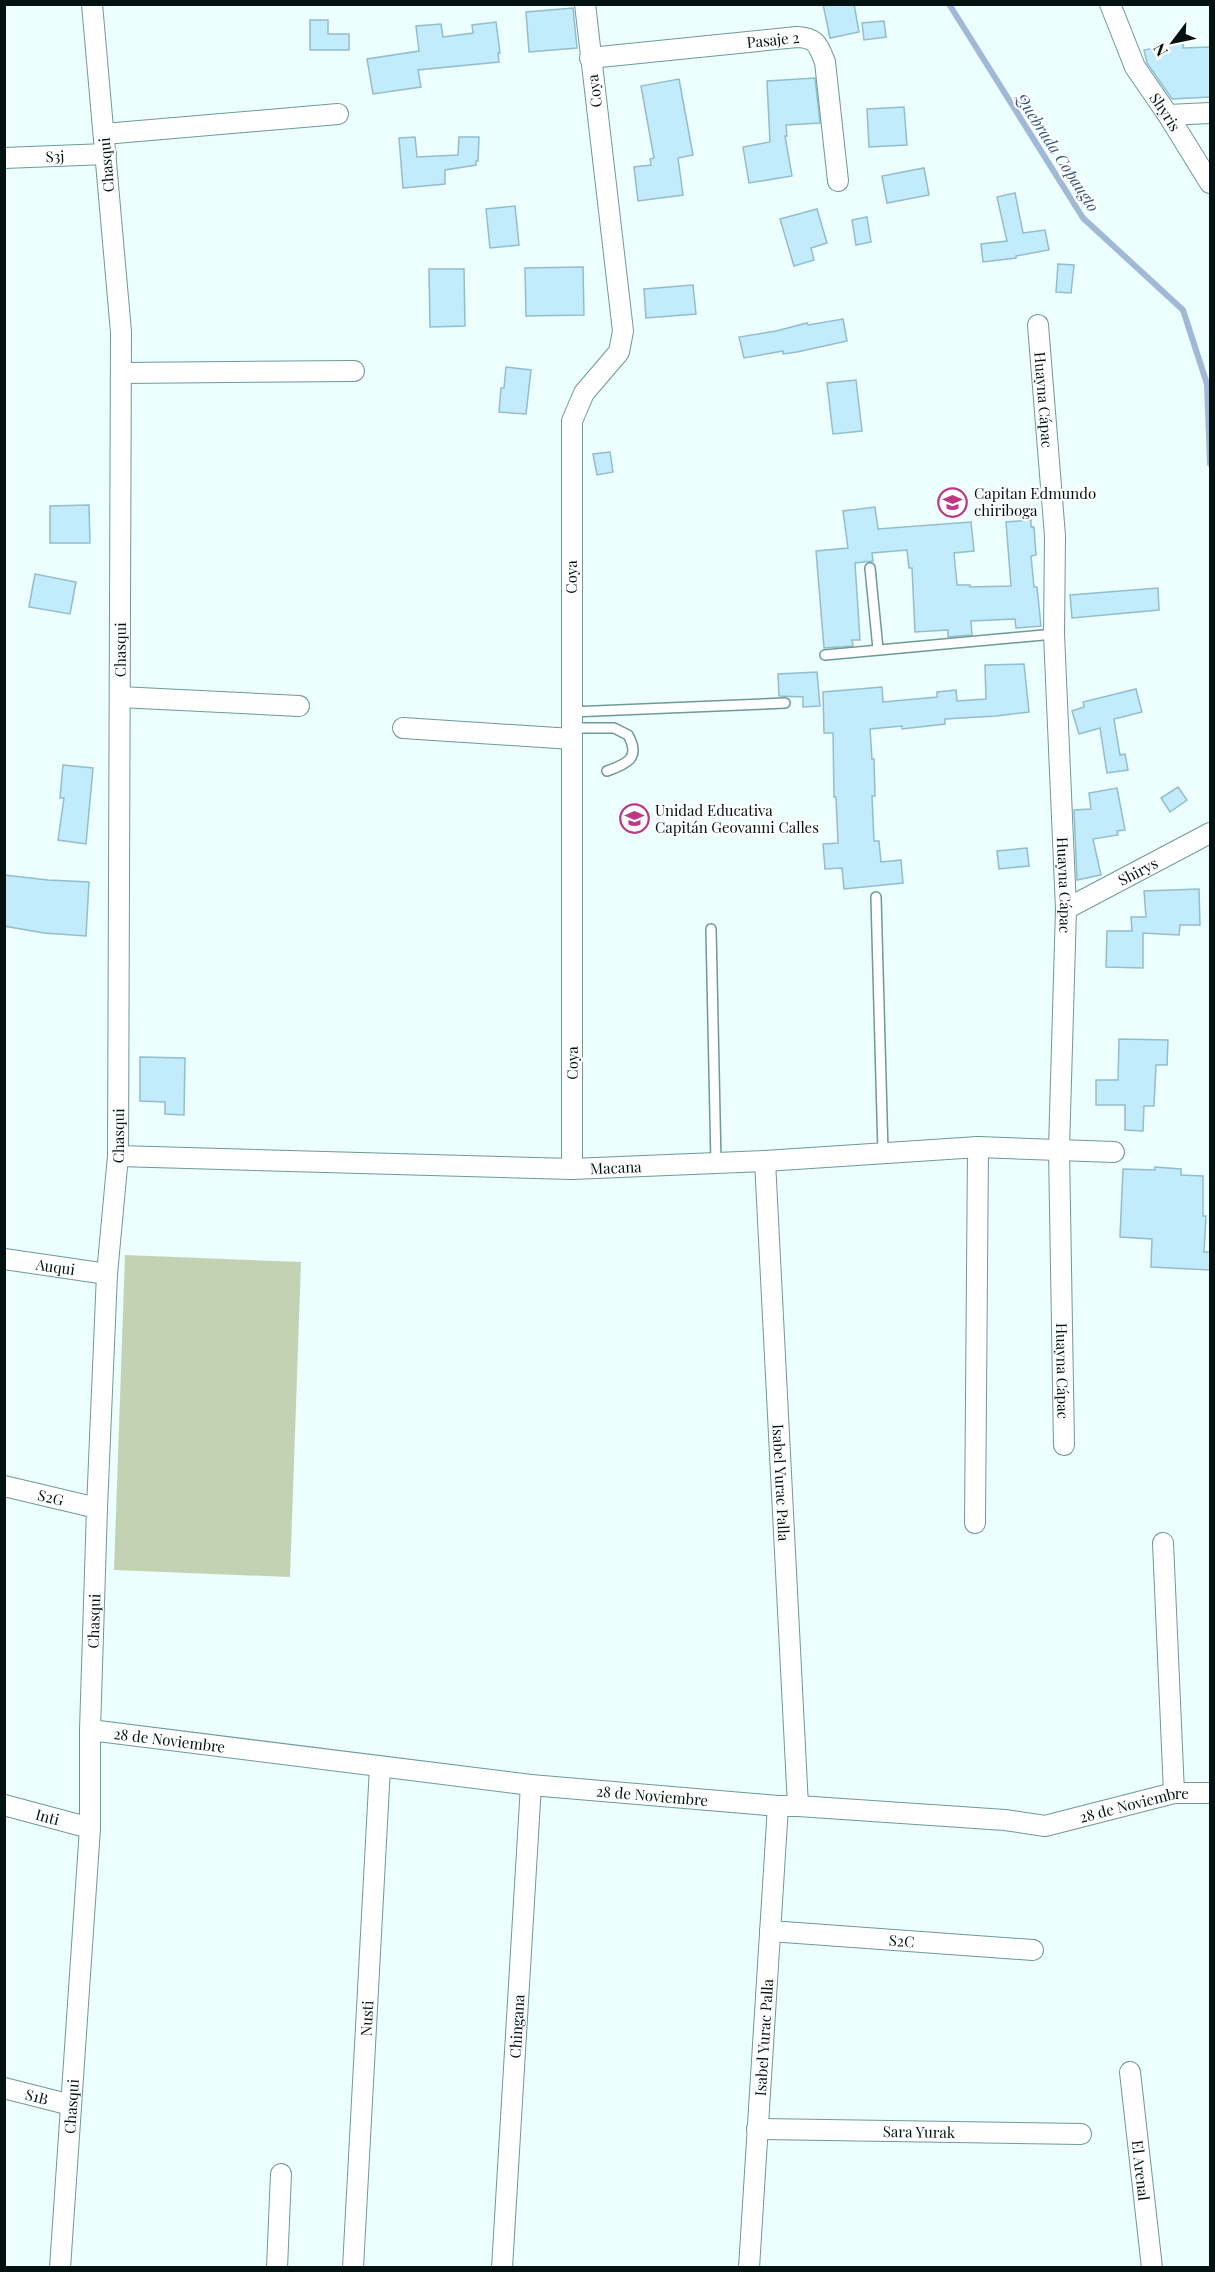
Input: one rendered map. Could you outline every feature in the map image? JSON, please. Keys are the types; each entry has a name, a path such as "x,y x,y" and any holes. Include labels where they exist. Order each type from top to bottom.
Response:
{"street":[{"name":"Chasqui","path":"60,2268 90,1828 90,1730 97,1508 107,1274 118,1155 121,332 92,4"},
{"name":"Coya","path":"572,1169 572,421 584,393 619,352 623,332 585,4"},
{"name":"Shyris","path":"1110,4 1135,67 1210,183"},
{"name":"Pasaje 2","path":"590,58 797,37 809,38 818,45 825,62 838,181"},
{"path":"1168,115 1210,113"},
{"path":"104,134 338,114"},
{"name":"S3j","path":"4,158 105,154"},
{"name":"Huayna Cápac","path":"1038,325 1055,536 1054,634 1066,909 1059,1149 1064,1445"},
{"path":"121,373 354,371"},
{"path":"120,697 299,706"},
{"path":"403,728 572,726"},
{"name":"Shirys","path":"1066,909 1210,833"},
{"path":"975,1523 978,1147"},
{"name":"Macana","path":"118,1155 572,1169 765,1161 978,1147 1114,1152"},
{"name":"Isabel Yurac Palla","path":"765,1161 798,1806"},
{"name":"Auqui","path":"4,1259 107,1274"},
{"name":"S2G","path":"4,1486 97,1508"},
{"path":"1163,1543 1174,1793"},
{"name":"28 de Noviembre","path":"90,1730 531,1785 777,1806 1005,1820 1045,1826 1174,1793 1210,1793"},
{"name":"Nusti","path":"353,2268 380,1767"},
{"name":"Chingana","path":"502,2268 531,1785"},
{"name":"Inti","path":"4,1805 90,1828"},
{"name":"Isabel Yurac Palla","path":"749,2268 777,1806"},
{"name":"S2C","path":"770,1931 1033,1950"},
{"name":"El Arenal","path":"1130,2072 1152,2268"},
{"name":"S1B","path":"4,2088 71,2105"},
{"name":"Sara Yurak","path":"758,2129 1081,2134"},
{"path":"277,2268 281,2174"}],"lane":[{"path":"870,567 878,649"},
{"path":"825,655 1054,634"},
{"path":"572,726 785,703"},
{"path":"572,726 614,728 628,735 633,751 630,760 607,771"},
{"path":"876,897 883,1153"},
{"path":"711,929 716,1163"}],"green space":[{"path":"125,1255 301,1262 290,1577 114,1570"}],"building":[{"path":"823,4 854,4 859,32 830,38"},
{"path":"573,8 577,48 529,52 526,12"},
{"path":"310,20 328,20 328,34 349,34 349,50 310,50"},
{"path":"884,21 886,37 864,40 862,23"},
{"path":"496,22 499,62 418,70 421,87 373,94 367,59 419,51 416,26 441,24 443,37 473,33 472,25"},
{"path":"1183,43 1183,48 1210,47 1210,97 1172,99 1147,63 1144,50"},
{"path":"815,78 820,123 786,125 787,136 785,136 792,176 749,183 743,147 770,142 767,81"},
{"path":"679,79 693,155 678,158 683,195 638,201 634,167 651,165 650,159 654,158 641,86"},
{"path":"904,107 907,145 869,147 867,109"},
{"path":"415,137 417,157 458,155 459,137 479,137 478,161 476,165 445,170 445,184 403,188 399,138"},
{"path":"924,168 929,195 887,203 882,176"},
{"path":"1015,193 1023,233 1045,230 1049,250 1016,256 1016,258 983,262 981,244 1007,241 997,197"},
{"path":"515,206 519,245 490,248 486,209"},
{"path":"817,209 827,243 811,248 814,260 794,266 780,219"},
{"path":"867,217 871,242 856,245 852,220"},
{"path":"1058,264 1074,265 1071,293 1056,292"},
{"path":"583,267 584,315 526,316 525,268"},
{"path":"429,269 464,269 465,326 430,327"},
{"path":"693,285 696,314 646,318 644,289"},
{"path":"843,319 847,341 797,352 783,354 783,351 744,358 739,337 807,323 808,325"},
{"path":"506,367 531,370 526,414 499,412"},
{"path":"856,380 862,431 833,434 827,383"},
{"path":"610,452 613,472 597,475 593,454"},
{"path":"89,505 90,543 50,543 50,506"},
{"path":"875,507 878,529 971,522 974,551 954,553 957,585 970,585 970,587 1011,586 1006,522 1031,520 1031,527 1034,527 1036,555 1031,556 1041,626 1016,628 1015,619 971,621 972,635 948,637 948,630 915,632 912,568 909,568 907,550 872,553 873,561 855,563 860,640 852,640 853,646 824,648 816,551 848,548 843,511"},
{"path":"35,574 76,582 70,614 29,607"},
{"path":"1158,588 1159,610 1072,618 1070,595"},
{"path":"1024,664 1029,712 945,719 945,724 902,729 902,726 870,729 872,759 874,759 875,796 872,796 874,841 879,841 881,862 901,860 903,883 844,889 842,868 825,869 823,844 838,843 836,797 834,797 833,733 824,733 823,692 882,687 883,702 937,697 937,692 956,690 957,701 986,699 985,665"},
{"path":"817,672 820,706 803,707 803,697 779,696 778,674"},
{"path":"1136,689 1142,712 1114,719 1120,755 1125,754 1128,770 1107,773 1100,728 1079,734 1072,711 1084,707 1083,702"},
{"path":"63,765 93,768 86,844 58,840 64,798 60,798"},
{"path":"1178,787 1187,800 1170,812 1161,798"},
{"path":"1117,788 1125,830 1117,831 1118,835 1093,839 1101,875 1077,880 1074,810 1091,809 1089,793"},
{"path":"1027,848 1029,866 999,869 997,851"},
{"path":"4,875 89,882 86,936 44,933 4,926"},
{"path":"1199,889 1200,925 1180,925 1179,935 1143,933 1143,968 1106,967 1107,931 1132,931 1131,917 1146,917 1144,891"},
{"path":"1119,1039 1168,1040 1167,1065 1156,1065 1154,1106 1144,1106 1143,1131 1125,1130 1125,1105 1096,1105 1096,1080 1118,1080"},
{"path":"140,1057 185,1058 184,1115 165,1114 165,1102 140,1101"},
{"path":"1155,1167 1181,1169 1181,1175 1203,1176 1203,1216 1206,1216 1204,1252 1210,1252 1210,1270 1151,1267 1152,1239 1120,1237 1123,1169 1155,1170"}],"waterway":[{"name":"Quebrada Copaugto","path":"949,4 1083,218 1183,310 1207,384 1210,464"}],"place":[{"name":"Capitan Edmundo chiriboga","path":"953,502"},
{"name":"Unidad Educativa Capitán Geovanni Calles","path":"634,819"}]}
